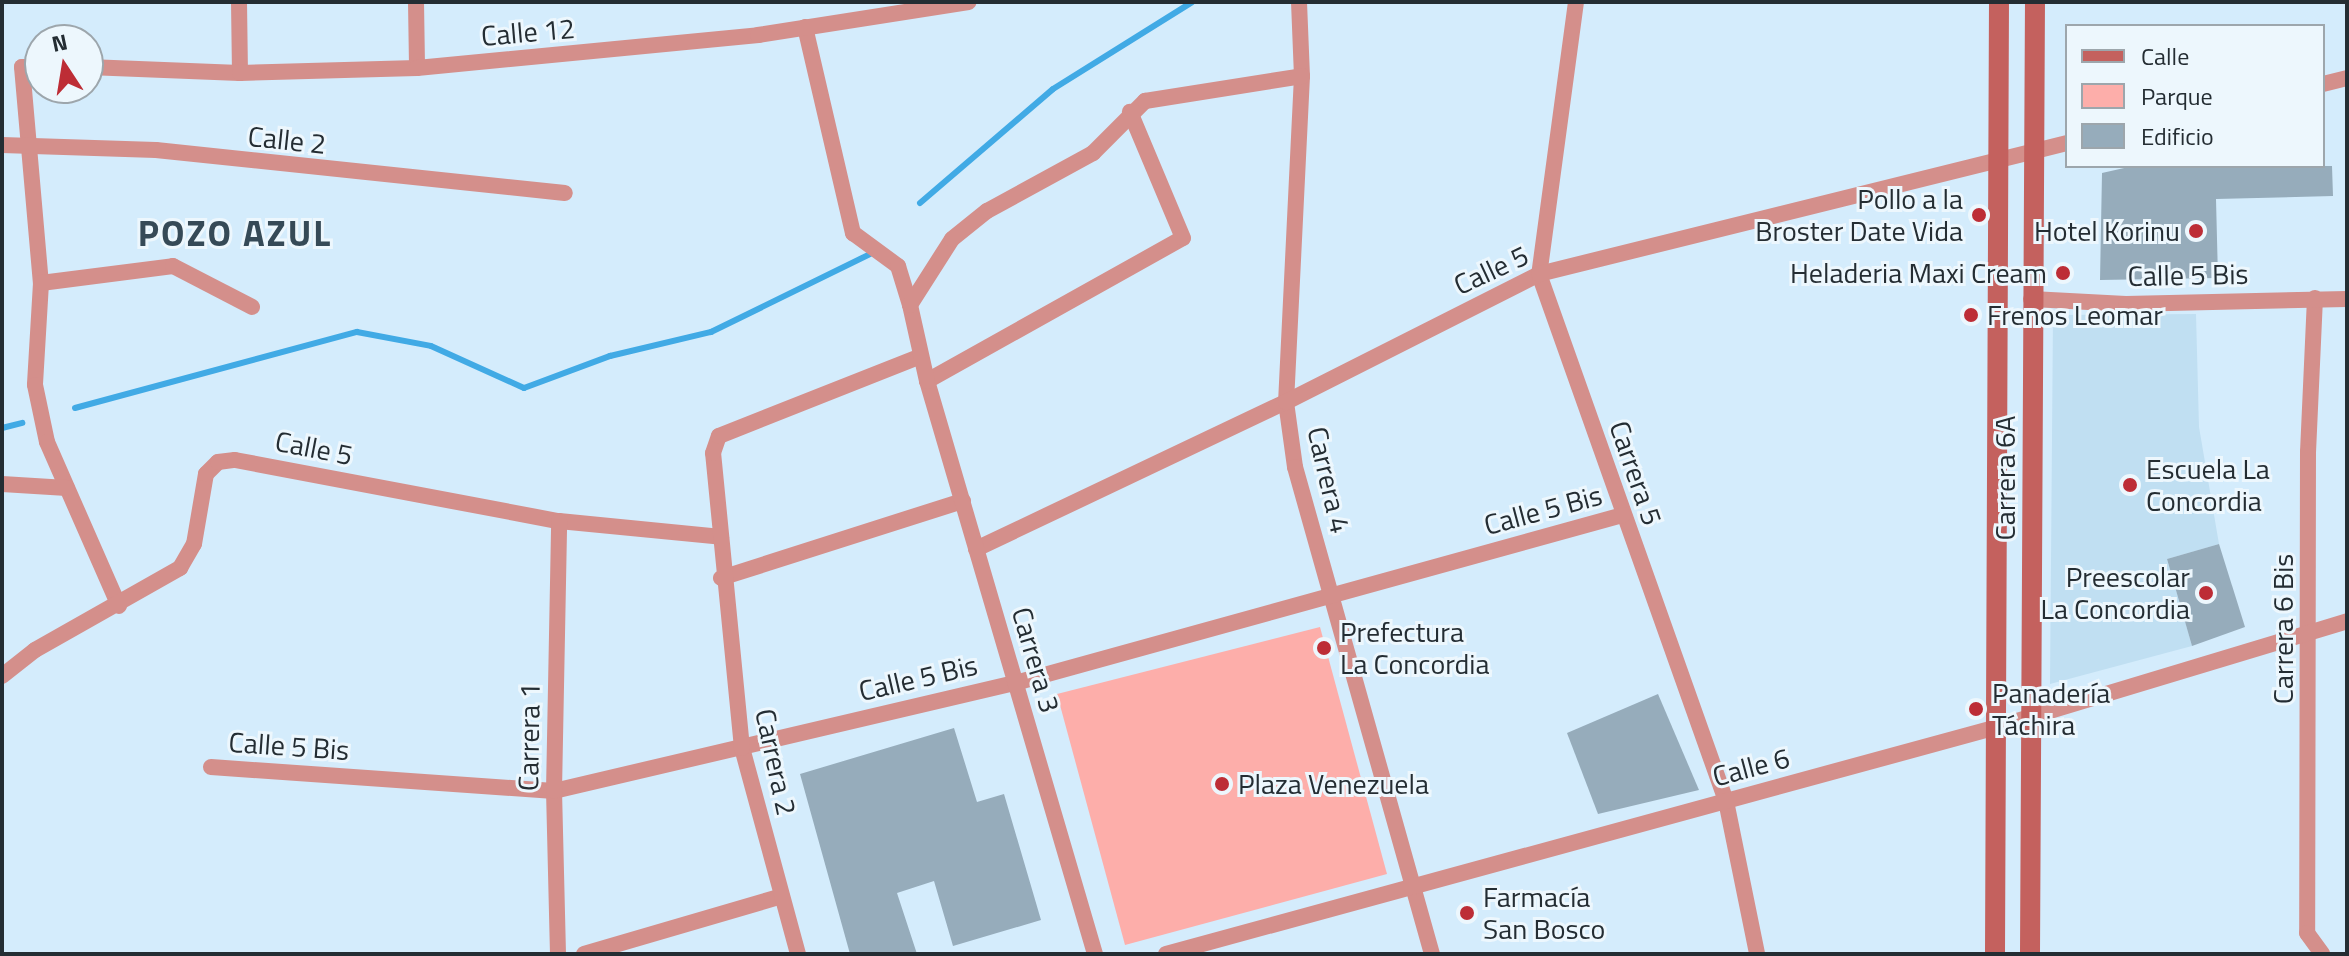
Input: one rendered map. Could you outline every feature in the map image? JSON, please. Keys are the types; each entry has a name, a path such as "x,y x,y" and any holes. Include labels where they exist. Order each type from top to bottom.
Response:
{"street":[{"path":"239,2 240,73"},
{"path":"416,2 417,68"},
{"name":"Calle 12","path":"104,68 240,73 417,68 805,27 968,2"},
{"name":"Carrera 4","path":"1299,2 1302,76 1286,402 1295,467 1432,954"},
{"name":"Carrera 5","path":"1576,2 1539,274 1726,801 1757,954"},
{"name":"Carrera 6A","path":"1995,954 1999,2"},
{"name":"Carrera 6A","path":"2030,954 2034,712 2031,299 2035,2"},
{"name":"Carrera 3","path":"805,27 853,233 898,266 927,381 1095,954"},
{"path":"24,67 26,146 39,222 41,283 35,385 47,442 119,606"},
{"path":"910,305 952,239 987,211 1037,188 1093,153 1130,112 1145,101 1302,76"},
{"path":"2325,84 2347,78"},
{"path":"927,381 1183,238 1130,112"},
{"name":"Calle 5","path":"976,549 1286,402 1539,274 2065,143"},
{"name":"Calle 2","path":"2,145 156,150 565,193"},
{"path":"41,283 173,266 252,307"},
{"name":"Carrera 6 Bis","path":"2315,298 2307,933 2322,954"},
{"name":"Calle 5 Bis","path":"2031,299 2126,304 2347,298"},
{"name":"Carrera 2","path":"798,954 742,748 721,578 721,537 713,453 719,436 921,356"},
{"name":"Calle 5","path":"2,676 35,650 119,606 180,568 189,556 206,474 218,462 235,460 559,521 721,537"},
{"path":"2,484 67,488"},
{"path":"721,578 963,501"},
{"name":"Calle 5 Bis","path":"211,767 554,791 1015,683 1623,515"},
{"name":"Carrera 1","path":"558,954 554,791 559,521"},
{"name":"Calle 6","path":"1166,954 1416,890 1997,727 2034,712 2347,621"},
{"path":"584,954 782,896"}],"shaded area":[{"name":"Escuela La Concordia","path":"2196,314 2199,427 2219,544 2167,559 2192,646 2050,684 2053,315"}],"green space":[{"name":"Plaza Venezuela","path":"1320,627 1387,874 1125,945 1057,694"}],"building":[{"path":"2332,166 2333,196 2216,199 2218,278 2100,280 2102,173 2124,168"},
{"name":"Preescolar La Concordia","path":"2219,544 2245,627 2192,646 2167,559"},
{"path":"1658,694 1699,790 1598,814 1567,733"},
{"path":"954,728 977,802 1004,794 1041,920 953,946 934,881 897,893 917,954 850,954 800,774"}],"waterway":[{"path":"920,203 1053,89 1192,2"},
{"path":"75,408 357,332 431,346 524,388 610,356 711,332 870,254"},
{"path":"2,428 22,423"}],"place":[{"name":"Pollo a la Broster Date Vida","path":"1979,215"},
{"name":"Hotel Korinu","path":"2196,231"},
{"name":"Heladeria Maxi Cream","path":"2063,273"},
{"name":"Frenos Leomar","path":"1971,315"},
{"name":"Escuela La Concordia","path":"2130,485"},
{"name":"Preescolar La Concordia","path":"2206,593"},
{"name":"Prefectura La Concordia","path":"1324,648"},
{"name":"Panadería Táchira","path":"1976,709"},
{"name":"Plaza Venezuela","path":"1222,784"},
{"name":"Farmacía San Bosco","path":"1467,913"}],"district":[{"name":"POZO AZUL","path":"235,233"}]}
